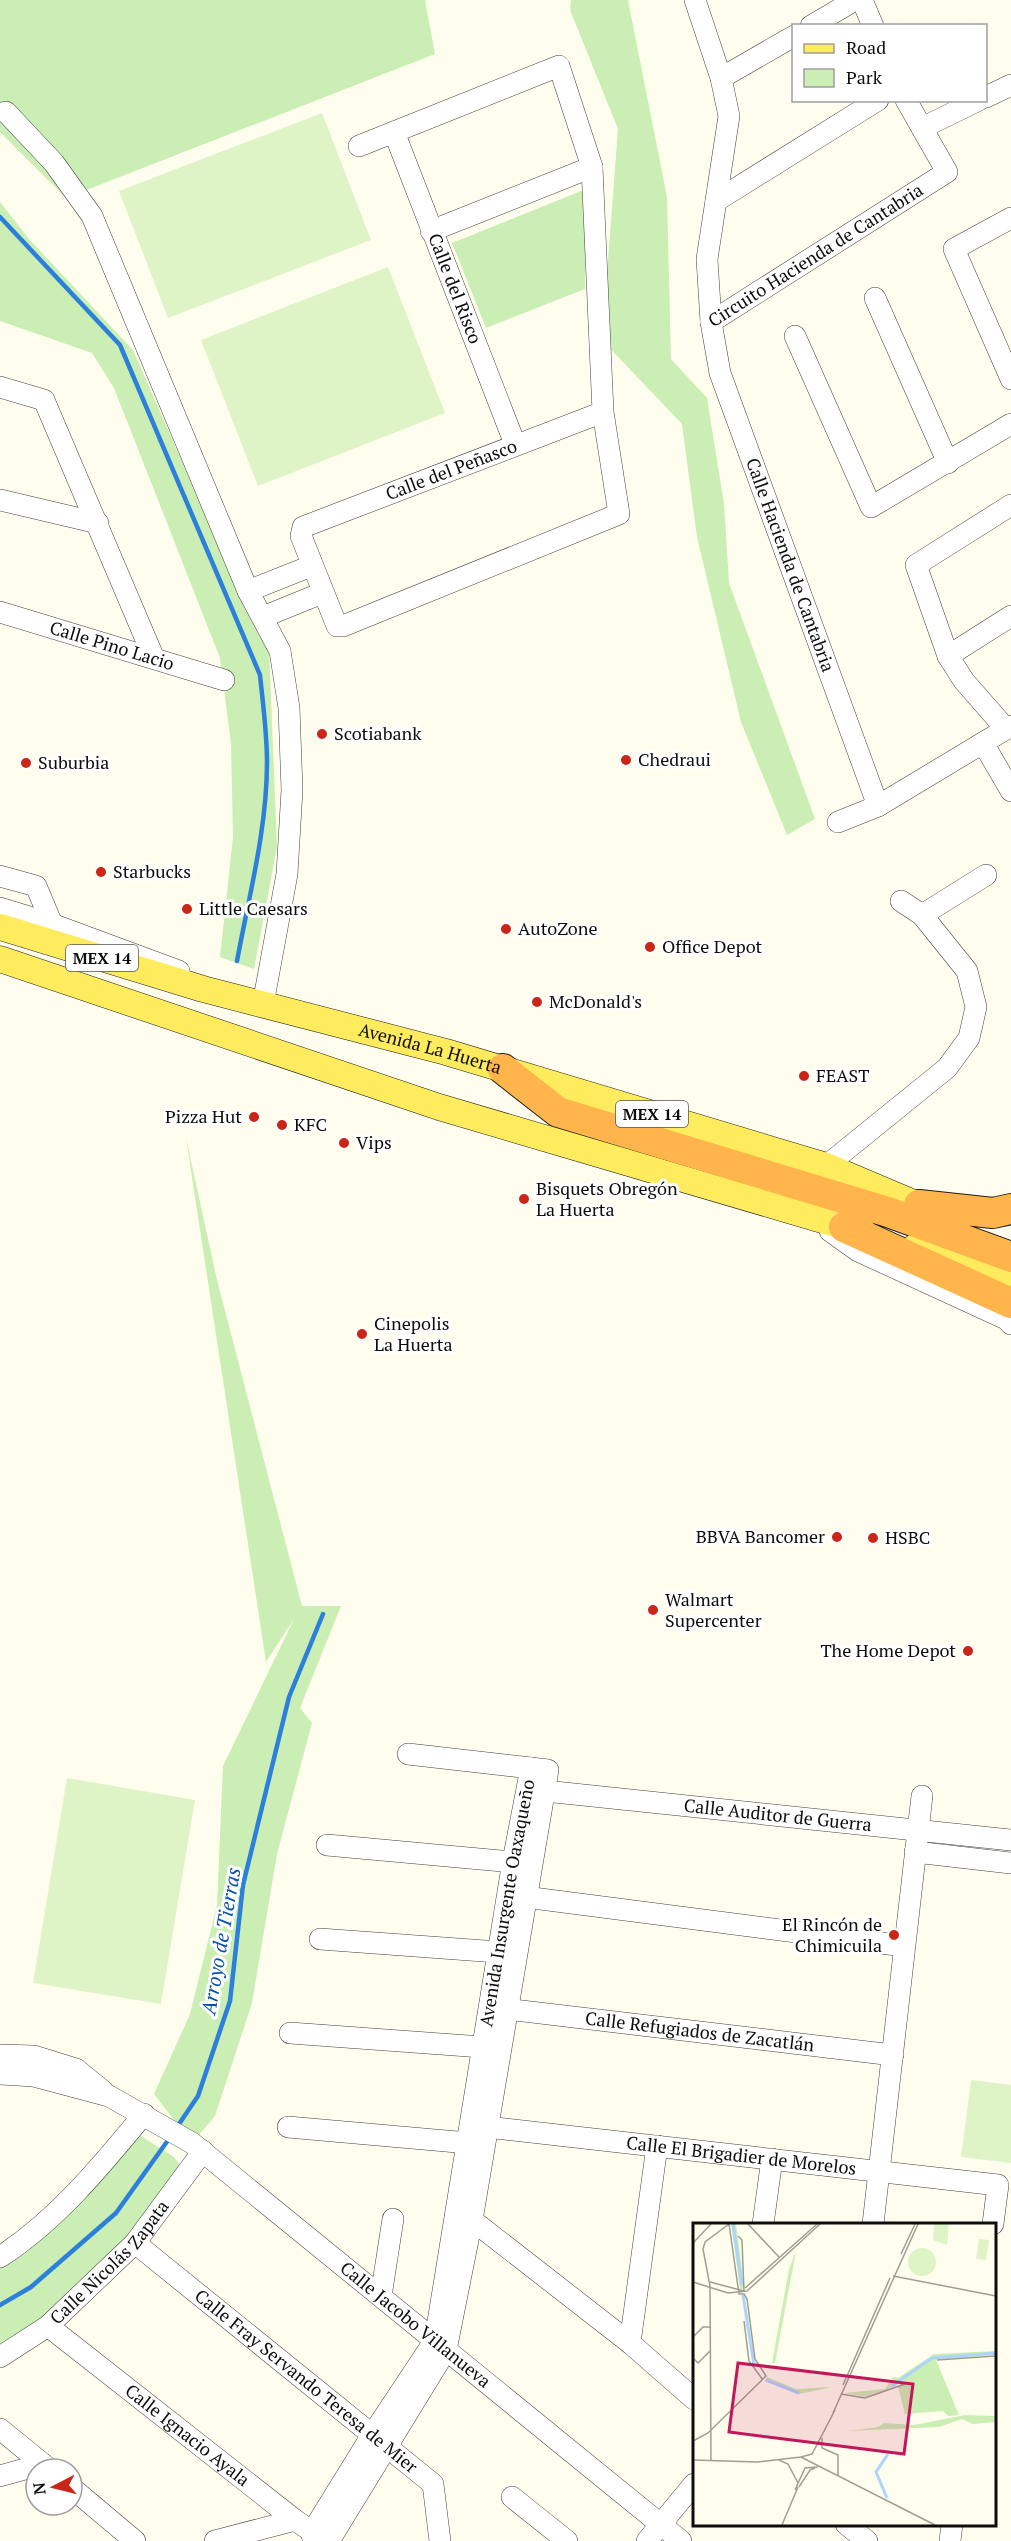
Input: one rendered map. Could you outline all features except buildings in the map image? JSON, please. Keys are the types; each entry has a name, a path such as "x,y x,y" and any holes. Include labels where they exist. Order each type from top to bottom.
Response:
{"highway":[{"path":"503,1069 558,1112 888,1212 1011,1257"},
{"path":"919,1205 993,1213 1011,1209"},
{"path":"844,1227 1011,1303"}],"main road":[{"name":"Avenida La Huerta","path":"0,927 203,989 503,1069 826,1166 919,1205"},
{"name":"MEX 14","path":"0,959 439,1107 929,1251 1011,1281"},
{"name":"MEX 14","path":"919,1205 1011,1243"}],"street":[{"name":"Circuito Hacienda de Cantabria","path":"695,0 721,78 729,116 707,259 711,322 947,172 907,102"},
{"path":"814,24 855,0"},
{"path":"862,0 872,24"},
{"path":"721,78 792,37"},
{"path":"248,591 311,566 334,622 337,626 343,626 619,514 603,412 592,167 559,66 359,146"},
{"path":"987,98 1011,86"},
{"path":"716,201 875,102"},
{"path":"922,128 975,102"},
{"path":"6,112 54,162 92,216 248,591 280,651 289,708 292,790 286,874 263,1004"},
{"name":"Calle del Risco","path":"394,132 515,444"},
{"path":"431,231 592,167"},
{"path":"1011,218 954,249 1011,380"},
{"path":"874,298 948,463"},
{"name":"Calle Hacienda de Cantabria","path":"711,322 720,373 878,806"},
{"path":"795,336 871,507 1011,424"},
{"path":"0,387 44,400 153,656"},
{"name":"Calle del Peñasco","path":"311,566 300,531 303,527 603,412"},
{"path":"0,500 98,523"},
{"path":"838,822 878,806 1008,727 964,681 948,656 916,565 1011,505"},
{"path":"263,617 322,593"},
{"name":"Calle Pino Lacio","path":"0,612 153,656 224,680"},
{"path":"948,656 1011,616"},
{"path":"983,743 1011,791"},
{"path":"922,915 986,875"},
{"path":"0,876 36,886 52,924"},
{"path":"826,1166 947,1068 969,1038 976,1007 967,971 922,915 901,901"},
{"path":"0,908 52,924 159,963 184,974 203,989"},
{"path":"0,971 85,997 129,1002"},
{"path":"810,1216 858,1251 1006,1319 1011,1324"},
{"path":"408,1754 531,1768"},
{"name":"Avenida Insurgente Oaxaqueño","path":"315,2535 441,2345 472,2220 479,2138 491,2047 522,1862 531,1768 548,1770 545,1791 522,1862 525,1897 507,1953 506,2009 491,2047"},
{"name":"Calle Auditor de Guerra","path":"545,1791 1011,1840"},
{"path":"873,2223 922,1796"},
{"path":"327,1845 522,1862"},
{"path":"915,1852 1011,1863"},
{"path":"525,1897 904,1946"},
{"path":"320,1939 507,1953"},
{"name":"Calle Refugiados de Zacatlán","path":"506,2009 893,2055"},
{"path":"290,2033 491,2047"},
{"name":"Calle Jacobo Villanueva","path":"0,2064 34,2056 76,2069 109,2096 149,2117 198,2148 681,2541"},
{"path":"0,2257 14,2248 81,2190 149,2117"},
{"name":"Calle El Brigadier de Morelos","path":"288,2127 657,2146 998,2185 993,2223"},
{"name":"Avenida Insurgente Oaxaqueño","path":"441,2345 479,2138"},
{"path":"630,2343 657,2146"},
{"name":"Calle Nicolás Zapata","path":"0,2357 48,2326 135,2243 198,2148"},
{"path":"763,2223 772,2159"},
{"path":"381,2296 393,2219"},
{"path":"472,2220 630,2343 693,2398"},
{"name":"Calle Fray Servando Teresa de Mier","path":"135,2243 433,2484 440,2541"},
{"name":"Calle Ignacio Ayala","path":"48,2326 315,2535"},
{"path":"0,2429 34,2457"},
{"path":"0,2476 24,2471"},
{"path":"647,2541 693,2485"},
{"path":"84,2498 135,2541"},
{"path":"512,2498 561,2539"},
{"path":"848,2526 867,2541"},
{"path":"950,2541 952,2526"},
{"path":"215,2541 315,2535"}],"green space":[{"path":"0,0 425,0 435,54 66,198 0,132"},
{"path":"571,0 628,0 667,197 671,359 707,398 724,504 729,583 815,819 787,835 741,722 697,537 682,424 602,340 618,129 570,10"},
{"path":"322,113 371,240 168,318 119,191"},
{"path":"586,189 585,289 486,328 452,243"},
{"path":"0,202 29,239 133,350 233,578 269,648 277,847 254,969 220,957 233,837 231,744 220,658 114,388 92,353 0,321"},
{"path":"388,267 445,413 258,486 201,340"},
{"path":"186,1138 217,1280 302,1606 341,1606 300,1708 312,1723 277,1854 252,2003 215,2116 192,2143 154,2094 190,2014 217,1905 223,1766 294,1619 266,1662"},
{"path":"67,1778 195,1800 161,2004 33,1983"},
{"path":"971,2080 1011,2085 1011,2163 961,2157"},
{"path":"138,2134 174,2157 181,2167 129,2241 46,2314 0,2346 0,2265"}],"waterway":[{"path":"0,217 120,345 260,675 267,762 264,812 237,961"},
{"name":"Arroyo de Tierras","path":"177,2127 198,2096 230,2001 243,1885 289,1697 323,1614"},
{"name":"Arroyo de Tierras","path":"0,2305 31,2287 116,2213 171,2136"}],"place":[{"name":"Scotiabank","path":"322,734"},
{"name":"Chedraui","path":"626,760"},
{"name":"Suburbia","path":"26,763"},
{"name":"Starbucks","path":"101,872"},
{"name":"Little Caesars","path":"187,909"},
{"name":"AutoZone","path":"506,929"},
{"name":"Office Depot","path":"650,947"},
{"name":"McDonald's","path":"537,1002"},
{"name":"FEAST","path":"804,1076"},
{"name":"Pizza Hut","path":"254,1117"},
{"name":"KFC","path":"282,1125"},
{"name":"Vips","path":"344,1143"},
{"name":"Bisquets Obregón La Huerta","path":"524,1199"},
{"name":"Cinepolis La Huerta","path":"362,1334"},
{"name":"BBVA Bancomer","path":"837,1537"},
{"name":"HSBC","path":"873,1538"},
{"name":"Walmart Supercenter","path":"653,1610"},
{"name":"The Home Depot","path":"968,1651"},
{"name":"El Rincón de Chimicuila","path":"894,1935"}]}
